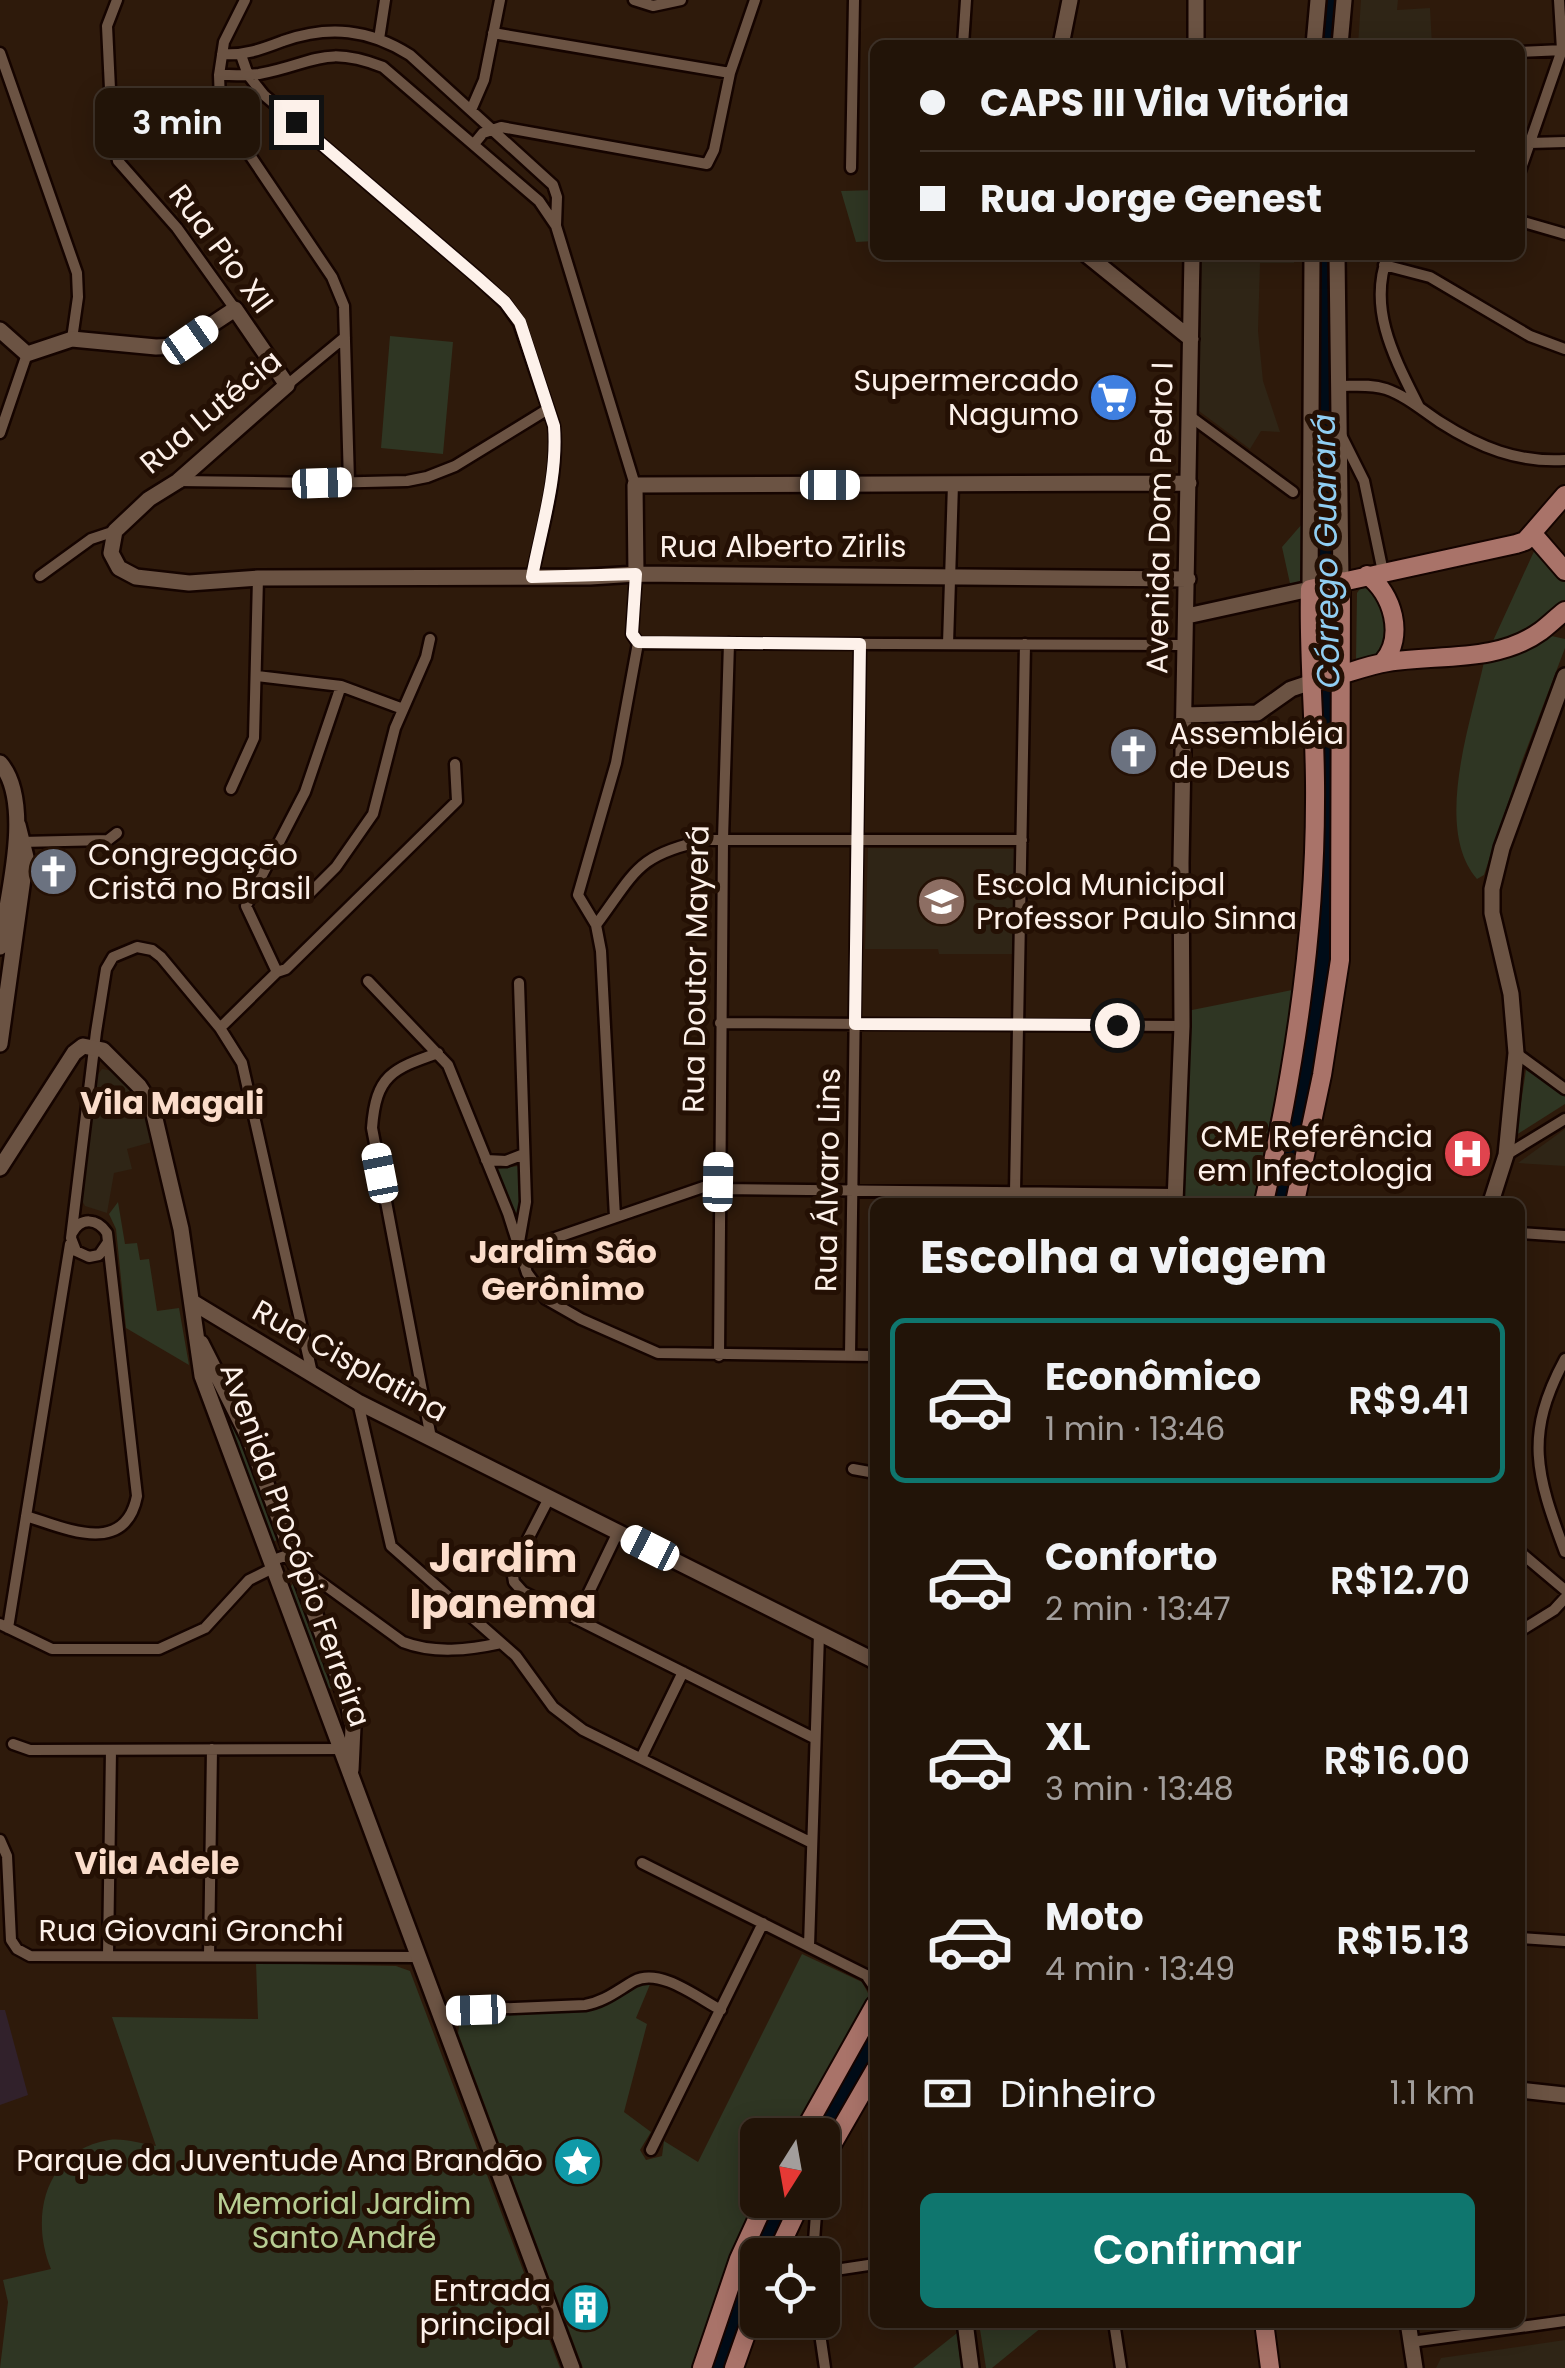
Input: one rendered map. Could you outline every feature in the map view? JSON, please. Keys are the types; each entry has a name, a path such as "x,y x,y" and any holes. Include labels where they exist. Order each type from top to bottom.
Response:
{"main road":[{"path":"1326,585 1516,544 1532,533 1565,496"},
{"path":"1532,533 1565,571"},
{"path":"1375,573 1392,617 1394,644 1383,662"},
{"path":"1296,1198 1322,1075 1340,960 1326,585"},
{"path":"1265,1198 1290,1084 1307,956 1315,802 1327,679 1326,585"},
{"path":"1327,679 1383,662 1488,652 1556,627 1565,610"},
{"path":"812,2118 870,2014"},
{"path":"840,2132 870,2081"},
{"path":"702,2368 739,2259 758,2218"},
{"path":"1265,2328 1270,2368"},
{"path":"734,2368 745,2338"}],"street":[{"name":"Rua Pio XII","path":"117,0 107,26 112,131 118,161 177,228 286,385"},
{"path":"244,0 222,54 222,110 332,277 344,306 348,482"},
{"path":"379,38 385,0"},
{"path":"471,110 480,94 500,0"},
{"path":"634,0 654,6 681,0"},
{"path":"474,144 491,128 511,128 707,164 754,0"},
{"path":"851,168 854,0"},
{"path":"963,40 966,0"},
{"path":"1061,40 1070,0"},
{"path":"1196,0 1196,40"},
{"path":"1314,40 1318,0"},
{"path":"1340,40 1344,0"},
{"path":"1525,157 1564,50 1559,0"},
{"path":"222,54 241,55 328,30 379,38 410,56 554,188 556,226 635,486 632,634 638,642 616,764 578,895 596,925 601,951 615,1217"},
{"path":"493,32 730,74"},
{"path":"1525,52 1564,50"},
{"path":"0,52 77,273 72,339"},
{"path":"241,55 248,76 264,95 510,308 520,322 555,442 532,577"},
{"path":"219,76 248,76 324,55 370,62 400,78 539,201 556,226"},
{"path":"1530,143 1565,142"},
{"path":"539,201 548,198 554,188"},
{"path":"1525,222 1565,234"},
{"path":"1092,260 1191,339"},
{"name":"Avenida Dom Pedro I","path":"1175,1198 1182,1026 1192,260"},
{"path":"1312,260 1326,585"},
{"path":"1326,585 1339,432 1337,260"},
{"path":"1420,408 1382,318 1379,291 1386,260 1430,277 1530,336 1565,349"},
{"path":"27,354 72,339 179,346 235,309"},
{"path":"0,330 27,354"},
{"name":"Rua Lutécia","path":"114,531 345,337"},
{"path":"0,433 27,354"},
{"path":"1339,386 1380,387 1459,434 1508,456 1538,462 1564,461"},
{"path":"178,480 406,481 440,474 548,409"},
{"path":"1190,418 1292,492"},
{"path":"1339,432 1364,480 1375,573"},
{"path":"635,486 1189,483"},
{"path":"948,644 953,484"},
{"path":"40,576 91,540 114,531"},
{"name":"Rua Alberto Zirlis","path":"114,531 111,552 115,562 136,577 189,582 636,574 1188,578"},
{"path":"232,789 254,738 258,578"},
{"path":"1187,616 1326,585"},
{"path":"310,893 336,867 372,814 385,759 430,639"},
{"path":"638,642 1186,645"},
{"name":"Rua Doutor Mayerá","path":"719,1356 720,1022 729,643"},
{"name":"Rua Álvaro Lins","path":"850,1356 860,644"},
{"path":"1015,1192 1025,644"},
{"path":"257,676 341,686 403,710"},
{"path":"1492,1198 1506,1155 1516,1053 1511,994 1492,913 1492,889 1502,848 1562,697 1565,676"},
{"path":"1184,714 1253,714 1291,688 1327,679"},
{"path":"278,972 246,913 246,906 306,792 341,686"},
{"path":"0,764 14,784 19,842 26,857 4,955 0,1044"},
{"path":"220,1028 458,802 455,764"},
{"path":"19,842 108,840 117,834"},
{"path":"596,925 640,866 678,847 723,839 1022,840"},
{"path":"312,1372 246,1074 236,1050 161,957 144,948 128,949 113,957 106,969 76,1205 26,1516 4,1626 52,1649 167,1647 205,1628 250,1580 274,1568 278,1575 286,1576 296,1564 411,1645 458,1650 501,1642"},
{"path":"368,981 438,1053 453,1074 531,1282 560,1309 645,1350 668,1354 870,1356"},
{"path":"520,983 526,1202 520,1247"},
{"path":"720,1022 1182,1026"},
{"path":"1,1165 74,1053 83,1046 94,1046 139,1086 152,1106 194,1303"},
{"path":"431,1438 372,1128 383,1083 392,1072 438,1053"},
{"path":"1516,1053 1565,1089"},
{"path":"1506,1155 1565,1119"},
{"path":"486,1160 506,1161 524,1154"},
{"path":"520,1247 718,1185 994,1197 1015,1192 1175,1198"},
{"path":"26,1516 96,1535 109,1532 127,1519 135,1504 137,1479 124,1402 108,1242 105,1228 89,1221 76,1205"},
{"path":"71,1236 80,1223 89,1221"},
{"path":"1525,1233 1565,1236"},
{"path":"71,1236 79,1254"},
{"path":"94,1257 108,1242"},
{"path":"67,1260 79,1254 94,1257 109,1270"},
{"name":"Avenida Procópio Ferreira","path":"194,1303 202,1376 346,1749 351,1774 572,2368"},
{"name":"Rua Cisplatina","path":"194,1303 358,1402 870,1659"},
{"path":"286,1358 300,1331"},
{"name":"Avenida Procópio Ferreira","path":"196,1332 250,1438 349,1706 346,1749"},
{"path":"1565,1358 1545,1399 1538,1441 1543,1490 1565,1552"},
{"path":"358,1402 385,1534 391,1546 501,1642 559,1712 583,1730 812,1843"},
{"path":"853,1468 870,1471"},
{"path":"549,1498 511,1574 522,1592 814,1738"},
{"path":"576,1619 618,1532"},
{"path":"1525,1556 1565,1590"},
{"path":"1525,1628 1554,1610 1565,1598"},
{"path":"809,1946 819,1634"},
{"path":"641,1758 683,1672"},
{"path":"13,1744 30,1750 346,1749"},
{"path":"209,1956 212,1749"},
{"path":"108,1955 111,1750"},
{"name":"Rua Giovani Gronchi","path":"0,1840 7,1856 10,1934 17,1950 30,1956 421,1958"},
{"path":"642,1863 870,1976"},
{"path":"651,2150 763,1924"},
{"path":"1525,1938 1565,1941"},
{"path":"440,2011 585,2006 647,1976 720,2010"},
{"path":"1525,2091 1565,2095"},
{"path":"840,2269 870,2265"},
{"path":"1525,2325 1565,2322"},
{"path":"966,2328 971,2368"},
{"path":"1115,2328 1121,2368"},
{"path":"1409,2328 1415,2368"},
{"path":"1411,2342 1494,2328"},
{"path":"821,2338 826,2368"}],"shaded area":[{"path":"1361,0 1398,0 1397,10 1430,8 1432,40 1358,40"},
{"path":"1201,260 1294,260 1260,263 1258,331 1263,381 1280,432 1261,431 1250,449 1199,411"},
{"name":"Escola Municipal Professor Paulo Sinna","path":"868,848 1016,849 1015,954 865,949"},
{"path":"102,1069 113,1071 142,1104 152,1142 127,1149 132,1169 114,1173 107,1213 85,1206 81,1199 96,1077"},
{"path":"1565,1129 1565,1166 1518,1163"},
{"path":"0,2010 5,2010 28,2095 0,2105"},
{"path":"1565,2340 1565,2368 1436,2368 1441,2358"}],"green space":[{"path":"870,190 870,241 856,242 841,191"},
{"path":"390,336 453,342 443,454 381,448"},
{"path":"1302,524 1302,578 1291,588 1282,547"},
{"path":"1536,547 1565,580 1565,608 1528,630 1492,643"},
{"path":"1364,583 1371,584 1393,633 1384,653 1356,662 1357,593"},
{"path":"1547,635 1565,639 1565,648 1484,875 1477,879 1464,857 1456,804 1464,744 1484,662"},
{"path":"1292,990 1285,1049 1254,1198 1183,1198 1187,1011"},
{"path":"1526,1070 1565,1094 1565,1104 1516,1135"},
{"path":"518,1166 520,1210 516,1213 495,1169"},
{"path":"118,1202 125,1244 137,1243 140,1260 149,1259 157,1311 179,1308 189,1365 126,1328 116,1229 109,1214"},
{"path":"229,1418 244,1440 278,1536 276,1541 271,1540"},
{"path":"293,1584 334,1684 333,1690 327,1687 289,1588"},
{"name":"Parque da Juventude Ana Brandão","path":"802,1954 862,1982 869,1995 803,2118 740,2118 740,2218 751,2218 744,2238 740,2238 740,2249 696,2368 583,2368 458,2033 460,2020 468,2015 593,2010 642,1983 651,1982 636,2018 647,2024 624,2112 651,2132 640,2150 646,2160 662,2156 664,2141 698,2162"},
{"name":"Memorial Jardim Santo André","path":"256,1963 396,1966 410,1971 560,2368 0,2368 8,2302 3,2280 51,2269 42,2228 43,2208 57,2171 88,2146 109,2140 156,2146 112,2017 258,2019"},
{"path":"980,2328 1041,2328 992,2368 986,2368"},
{"path":"957,2333 961,2368 913,2368"}],"waterway":[{"name":"Córrego Guarará","path":"1327,40 1330,0"},
{"name":"Córrego Guarará","path":"1282,1198 1315,1031 1329,842 1323,260"},
{"name":"Córrego Guarará","path":"832,2118 870,2049"},
{"name":"Córrego Guarará","path":"768,2238 778,2218"},
{"name":"Córrego Guarará","path":"718,2368 740,2309"}],"place":[{"name":"Supermercado Nagumo","path":"1114,398"},
{"name":"Assembléia de Deus","path":"1134,751"},
{"name":"Congregação Cristã no Brasil","path":"53,872"},
{"name":"Escola Municipal Professor Paulo Sinna","path":"941,902"},
{"name":"CME Referência em Infectologia","path":"1468,1154"},
{"name":"Parque da Juventude Ana Brandão","path":"578,2161"},
{"name":"Entrada principal","path":"586,2308"}],"district":[{"name":"Vila Magali","path":"172,1103"},
{"name":"Jardim São Gerônimo","path":"563,1270"},
{"name":"Jardim Ipanema","path":"503,1581"},
{"name":"Vila Adele","path":"157,1863"}],"route":[{"path":"296,122 505,302 520,322 554,426 555,442 532,577 636,574 632,634 638,642 860,644 855,1024 1117,1025"}]}
